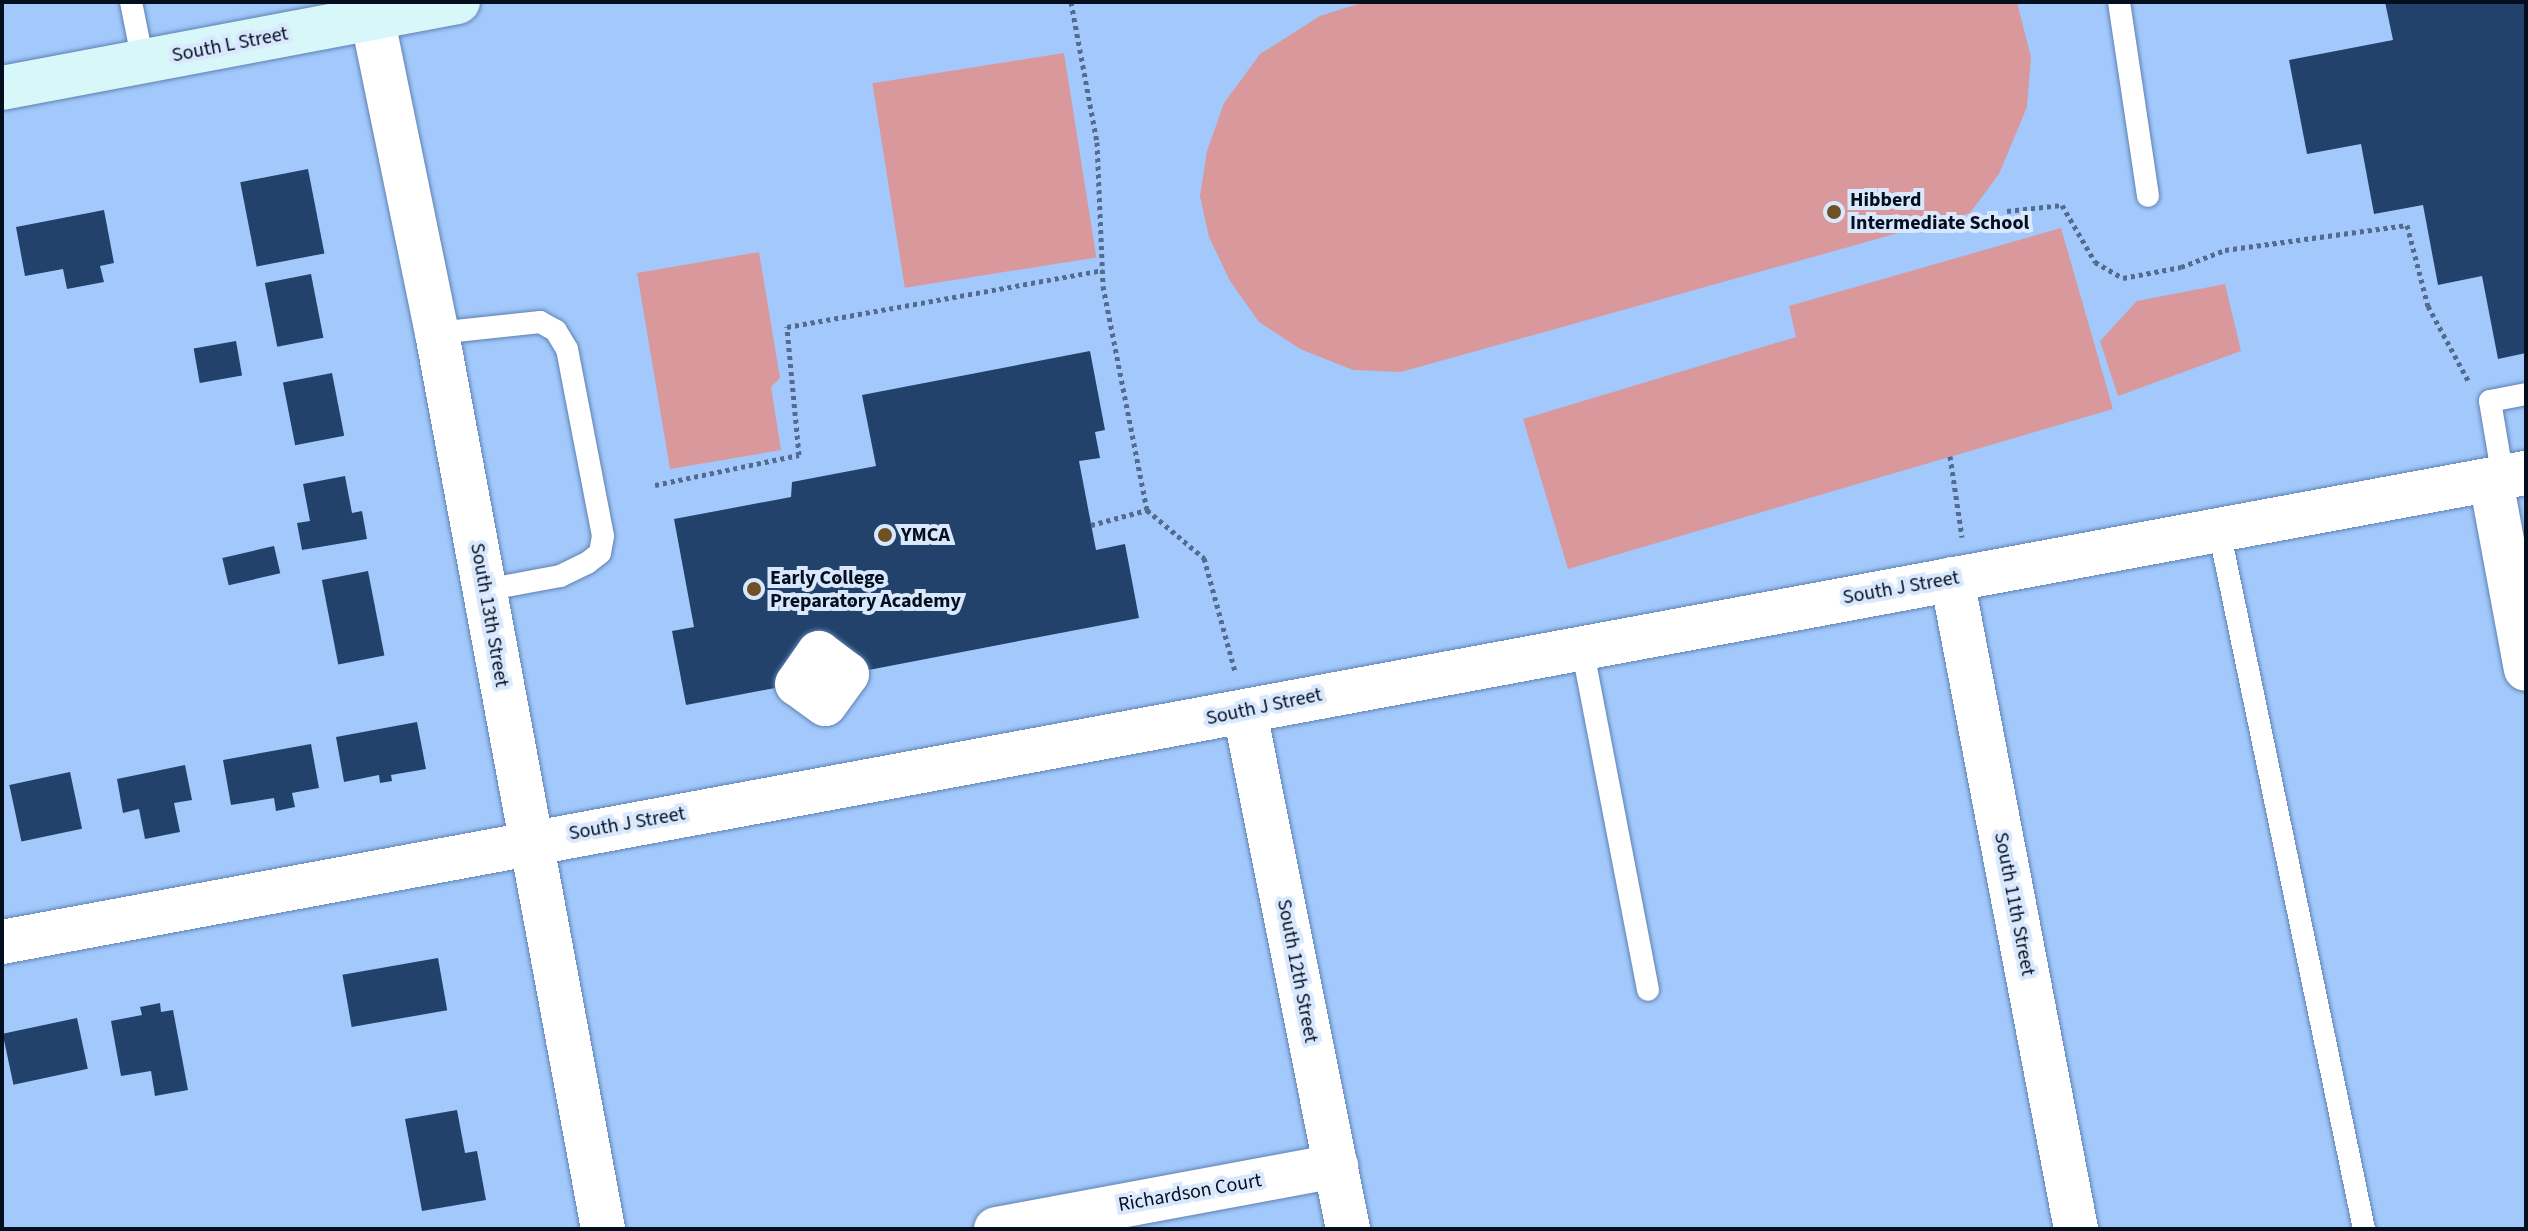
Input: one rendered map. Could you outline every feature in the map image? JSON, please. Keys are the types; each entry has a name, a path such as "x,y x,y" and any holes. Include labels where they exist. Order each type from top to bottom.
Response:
{"street":[{"name":"South L Street","path":"2,88 143,62 370,10 458,2"},
{"name":"South 13th Street","path":"370,10 437,333 603,1229"},
{"name":"South J Street","path":"2,942 530,841 1245,713 1582,647 2507,477"},
{"path":"2507,477 2526,669"},
{"name":"South 11th Street","path":"1952,579 2076,1229"},
{"name":"South 12th Street","path":"1245,713 1348,1229"},
{"name":"Richardson Court","path":"996,1229 1336,1166"}],"lane":[{"path":"131,2 143,62"},
{"path":"2119,2 2148,196"},
{"path":"437,333 540,322 556,331 567,349 603,536 600,553 560,576 485,590"},
{"path":"2507,477 2490,401 2526,394"},
{"path":"2219,530 2364,1229"},
{"path":"1582,647 1648,990"}],"path":[{"path":"1071,2 1097,142 1103,270 1147,510 1204,558 1245,713"},
{"path":"2007,211 2062,205 2095,262 2123,278 2181,267 2225,250 2407,225 2428,306 2475,394"},
{"path":"655,485 799,455 787,327 1103,270"},
{"path":"1950,456 1964,527 1952,579"},
{"path":"1091,525 1147,510"}],"shaded area":[{"path":"1364,2 2017,2 2031,57 2027,107 1999,174 1970,213 1401,372 1353,370 1300,349 1259,322 1230,281 1209,237 1200,196 1207,151 1224,103 1260,54 1320,16"},
{"path":"1064,53 1096,257 905,288 872,83"},
{"path":"2061,228 2113,409 1568,569 1523,419 1796,337 1789,306"},
{"path":"759,252 780,378 771,387 781,450 670,469 637,273"},
{"path":"2225,284 2241,351 2118,396 2100,341 2137,301"}],"building":[{"path":"2385,2 2526,2 2526,353 2498,359 2482,276 2438,285 2423,205 2374,214 2361,144 2307,154 2289,60 2393,40"},
{"path":"308,169 324,253 257,267 240,182"},
{"path":"104,210 114,263 100,266 104,282 67,289 63,269 25,276 16,227"},
{"path":"311,274 323,338 277,347 265,283"},
{"path":"236,341 242,375 200,383 194,348"},
{"name":"YMCA","path":"1090,351 1105,430 1095,432 1100,458 1079,461 1096,550 1125,544 1139,618 686,705 672,631 694,627 674,519 791,497 792,482 876,466 862,395"},
{"path":"332,373 344,436 295,445 283,383"},
{"path":"345,476 352,513 362,511 367,539 302,550 297,523 310,521 303,484"},
{"path":"274,546 280,573 229,585 222,558"},
{"path":"368,571 384,655 338,664 322,580"},
{"path":"417,722 426,769 391,775 392,781 380,783 379,775 344,782 336,737"},
{"path":"311,744 319,788 292,793 295,807 276,811 274,798 231,805 223,760"},
{"path":"185,765 192,800 174,803 180,832 145,839 139,809 123,813 117,779"},
{"path":"70,772 82,829 21,842 9,785"},
{"path":"438,958 447,1010 352,1027 342,975"},
{"path":"160,1003 161,1012 173,1010 188,1090 155,1096 151,1071 121,1076 111,1021 142,1015 140,1007"},
{"path":"77,1018 88,1069 13,1085 3,1034"},
{"path":"457,1110 465,1153 477,1151 486,1200 422,1211 405,1119"}],"place":[{"name":"Hibberd Intermediate School","path":"1834,212"},
{"name":"YMCA","path":"885,535"},
{"name":"Early College Preparatory Academy","path":"754,589"}]}
